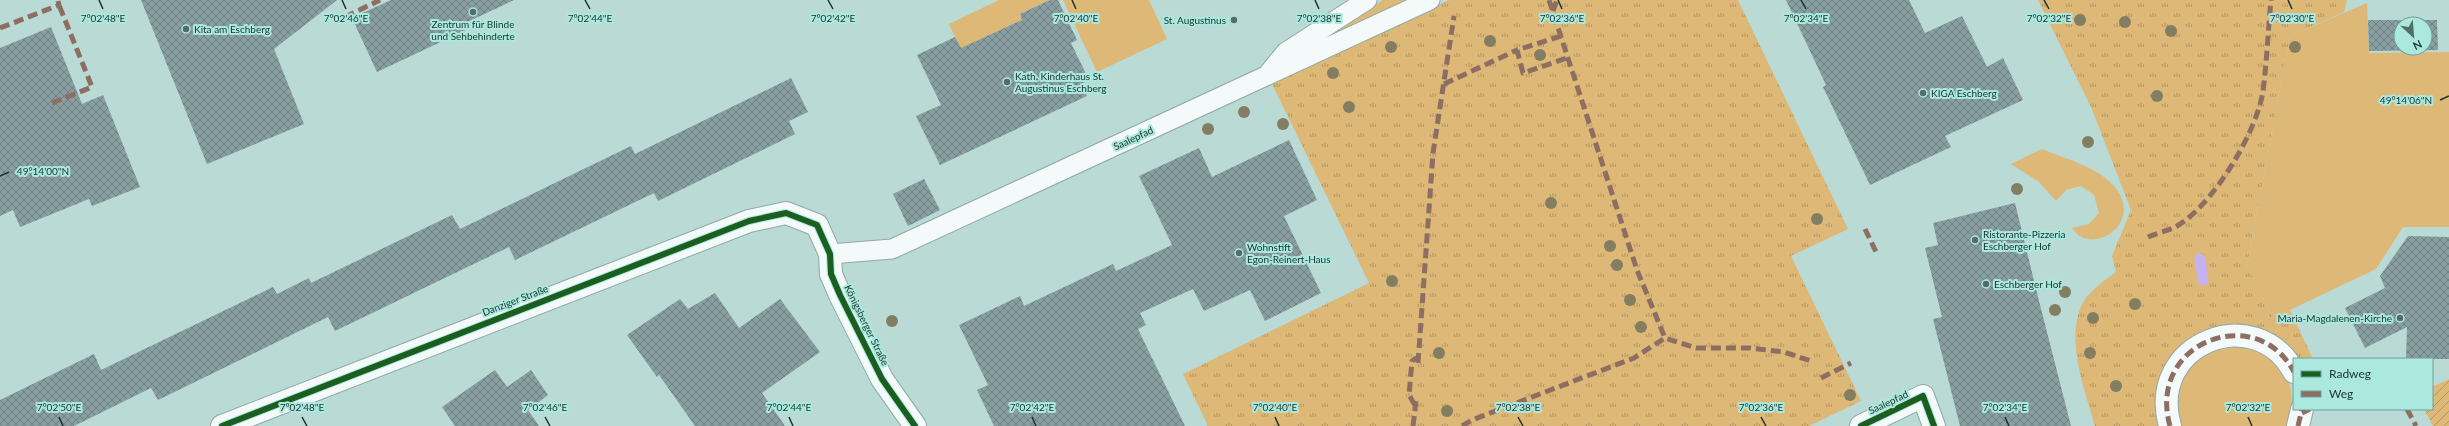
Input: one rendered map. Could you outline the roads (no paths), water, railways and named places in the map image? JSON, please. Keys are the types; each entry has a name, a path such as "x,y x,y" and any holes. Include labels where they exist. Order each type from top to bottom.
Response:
{"street":[{"name":"Danziger Straße","path":"222,426 749,221 786,213 817,225"},
{"name":"Königsberger Straße","path":"817,225 830,254 831,274 840,295 882,379 915,426"},
{"path":"2170,426 2166,404 2166,392 2172,375 2182,359 2206,341 2223,336 2242,336 2263,342 2278,352 2293,371"},
{"name":"Saalepfad","path":"1861,426 1923,396 1934,426"},
{"path":"2298,426 2302,410"}],"lane":[{"path":"1265,78 1286,52 1367,0"},
{"name":"Saalepfad","path":"830,254 892,249 1265,78 1430,0"}],"waterway":[{"path":"2200,259 2203,280"}],"place":[{"name":"Zentrum für Blinde und Sehbehinderte","path":"473,12"},
{"name":"St. Augustinus","path":"1234,20"},
{"name":"Kita am Eschberg","path":"186,29"},
{"name":"Kath. Kinderhaus St. Augustinus Eschberg","path":"1007,82"},
{"name":"KIGA Eschberg","path":"1923,93"},
{"name":"Ristorante-Pizzeria Eschberger Hof","path":"1975,240"},
{"name":"Wohnstift Egon-Reinert-Haus","path":"1239,253"},
{"name":"Eschberger Hof","path":"1986,284"},
{"name":"Maria-Magdalenen-Kirche","path":"2400,318"}]}
